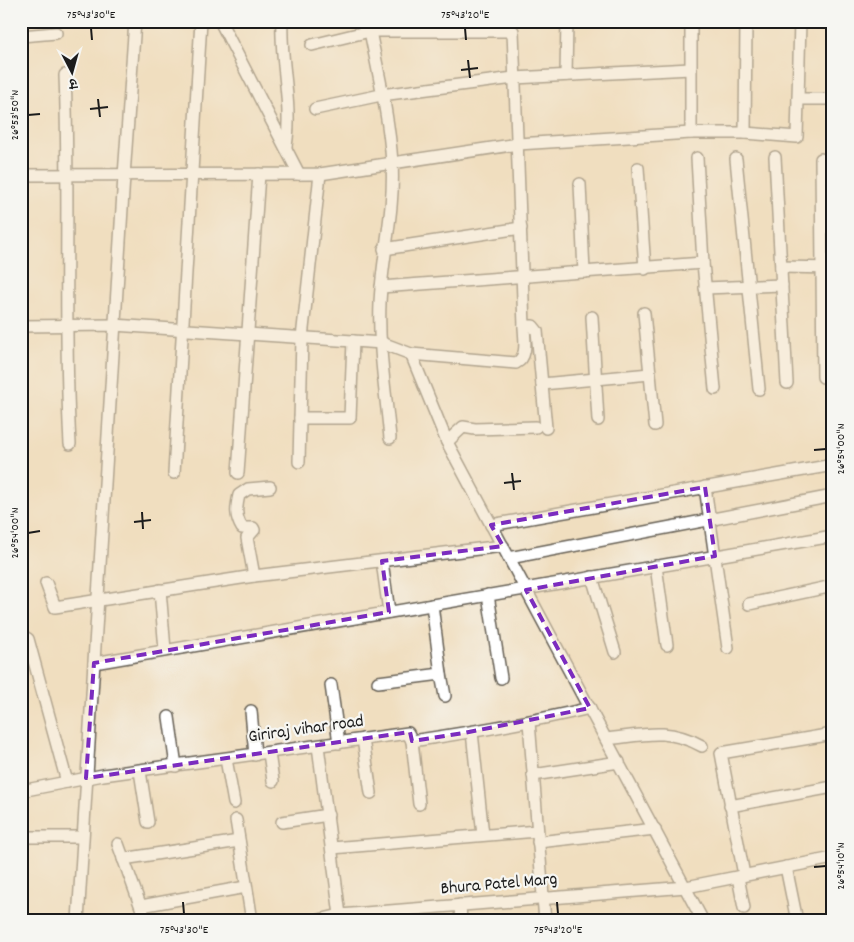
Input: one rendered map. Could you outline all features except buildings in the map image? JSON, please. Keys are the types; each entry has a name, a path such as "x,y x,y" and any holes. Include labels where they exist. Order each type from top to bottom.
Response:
{"street":[{"path":"78,921 114,325 135,21"},
{"path":"174,473 201,21"},
{"path":"220,21 299,174"},
{"path":"282,21 281,46 289,112 286,146"},
{"path":"566,75 567,21"},
{"path":"691,21 691,133"},
{"path":"745,133 746,21"},
{"path":"21,175 320,174 518,144 691,133 745,133 797,137 800,21"},
{"path":"21,326 114,325 382,343 411,354 516,363 524,356 514,31 369,26 312,45"},
{"path":"369,26 392,163 392,197 384,249 381,287 382,343 390,438"},
{"path":"21,36 56,33"},
{"path":"315,110 381,95 514,78 691,69"},
{"path":"65,75 67,175 65,326 70,444"},
{"path":"798,99 833,98"},
{"path":"774,157 787,383"},
{"path":"697,158 703,263 715,389"},
{"path":"736,159 759,389"},
{"path":"821,159 827,177 827,268 823,377"},
{"path":"638,168 645,269"},
{"path":"238,473 259,174"},
{"path":"299,462 302,338 320,174"},
{"path":"580,184 584,272"},
{"path":"384,249 521,228"},
{"path":"381,287 645,269 703,263"},
{"path":"781,267 827,268"},
{"path":"705,288 782,285"},
{"path":"644,313 655,425"},
{"path":"592,317 598,420"},
{"path":"447,442 463,427 475,429 541,428 542,384 537,331 533,326 524,326"},
{"path":"300,418 350,418 353,341"},
{"path":"411,354 447,442 703,921"},
{"path":"542,384 650,374"},
{"path":"491,525 833,465"},
{"path":"704,487 728,648"},
{"path":"254,576 247,538 254,530 253,528 242,528 237,521 236,508 240,495 248,489 270,488"},
{"path":"509,558 833,496"},
{"path":"94,662 526,590 833,536"},
{"path":"46,582 55,607 254,576 503,546"},
{"path":"382,561 390,612"},
{"path":"656,566 667,645"},
{"path":"592,577 614,652"},
{"path":"749,604 833,586"},
{"path":"160,590 165,650"},
{"path":"488,595 501,678"},
{"path":"432,605 445,696"},
{"path":"21,635 28,639 67,782"},
{"path":"378,682 441,674"},
{"path":"331,685 338,743"},
{"name":"Giriraj vihar road","path":"21,791 86,778 226,760 408,733 412,741 528,722 590,708"},
{"path":"251,712 256,755"},
{"path":"169,717 176,766"},
{"path":"528,722 545,921"},
{"path":"472,732 482,835"},
{"path":"607,739 664,733 678,735 702,746"},
{"path":"744,908 741,876 721,754 833,734"},
{"path":"364,739 371,793"},
{"path":"412,741 419,804"},
{"path":"318,746 340,915"},
{"path":"269,753 273,781"},
{"path":"226,760 234,803"},
{"path":"533,775 619,762"},
{"path":"140,770 148,822"},
{"path":"730,806 833,787"},
{"path":"282,822 328,815"},
{"path":"236,820 252,921"},
{"path":"332,848 482,835 538,836 655,829"},
{"path":"21,837 82,837"},
{"path":"123,859 239,841"},
{"path":"118,844 146,921"},
{"name":"Bhura Patel Marg","path":"315,921 340,915 386,916 460,905 686,887 833,858"},
{"path":"786,867 797,921"},
{"path":"141,906 246,887"},
{"path":"460,905 461,921"}],"highlighted area":[{"path":"705,487 715,556 526,590 590,708 464,733 412,741 410,732 86,778 94,663 389,612 382,561 503,546 491,525"}]}
